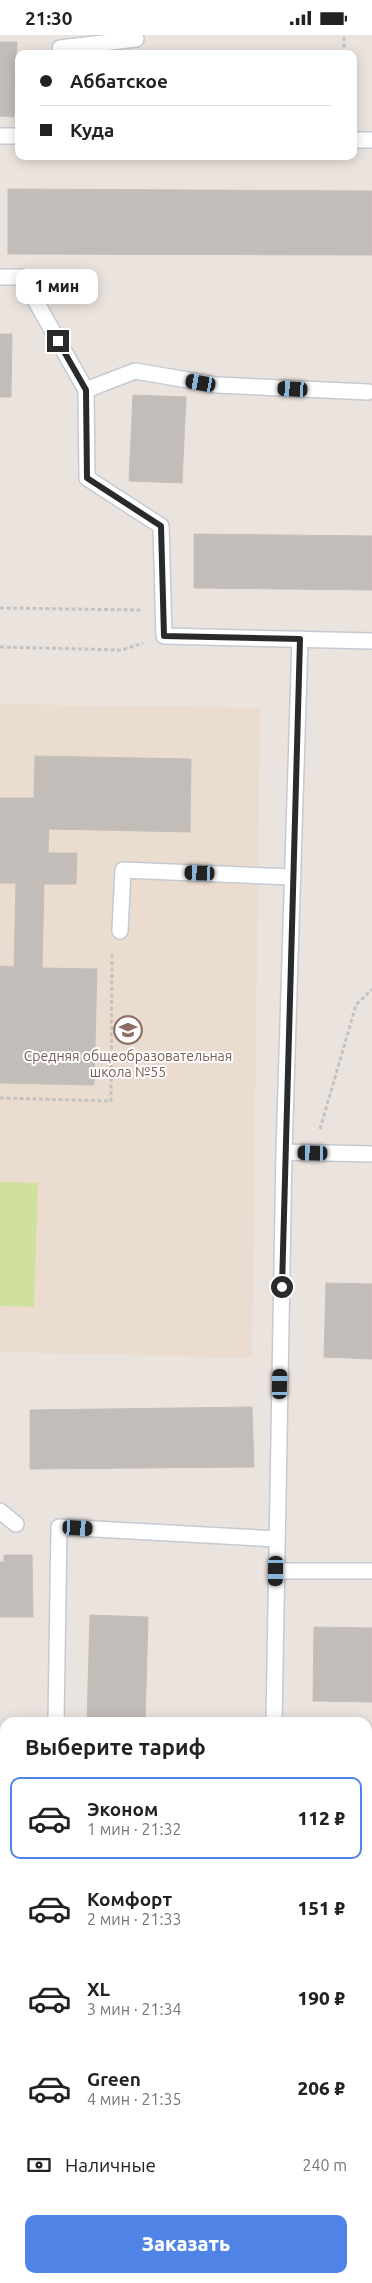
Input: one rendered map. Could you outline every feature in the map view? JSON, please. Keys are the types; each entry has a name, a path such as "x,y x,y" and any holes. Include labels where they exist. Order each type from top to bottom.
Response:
{"lane":[{"path":"59,46 136,39"},
{"path":"0,136 15,136"},
{"path":"357,140 372,140"},
{"path":"0,277 22,277 86,390 87,478 161,526 164,636 372,641"},
{"path":"86,390 135,371 217,385 368,393"},
{"path":"274,1717 284,1152 300,639"},
{"path":"120,931 123,870 293,877"},
{"path":"284,1152 372,1154"},
{"path":"0,1511 16,1525 0,1523"},
{"path":"56,1717 58,1527 277,1539"},
{"path":"276,1571 372,1571"}],"path":[{"path":"344,35 344,50"},
{"path":"0,608 164,610"},
{"path":"0,647 122,650 164,636"},
{"path":"0,1099 111,1101 112,930 120,931"},
{"path":"313,1153 356,1005 372,989"}],"shaded area":[{"name":"Средняя общеобразовательная школа №55","path":"0,704 260,708 252,1358 0,1352"}],"green space":[{"path":"0,1182 38,1183 34,1307 0,1306"}],"building":[{"path":"0,42 17,42 17,50 15,50 14,117 0,116"},
{"path":"8,189 372,191 372,255 8,254"},
{"path":"0,334 12,334 11,397 0,397"},
{"path":"133,395 186,397 182,483 129,481"},
{"path":"194,534 372,536 372,590 194,588"},
{"path":"35,756 191,759 190,832 49,829 48,853 77,853 76,884 44,884 42,968 97,969 94,1085 0,1083 0,966 14,967 16,883 0,883 0,798 34,798"},
{"path":"326,1283 372,1284 372,1359 324,1357"},
{"path":"252,1407 254,1467 30,1469 30,1410"},
{"path":"4,1555 32,1555 33,1617 0,1617 0,1562 4,1562"},
{"path":"90,1615 148,1617 145,1717 87,1717"},
{"path":"314,1627 372,1628 372,1702 313,1701"}],"place":[{"name":"Средняя общеобразовательная школа №55","path":"128,1030"}],"route":[{"path":"58,341 86,390 87,478 161,526 164,636 300,639 284,1152 282,1287"}]}
